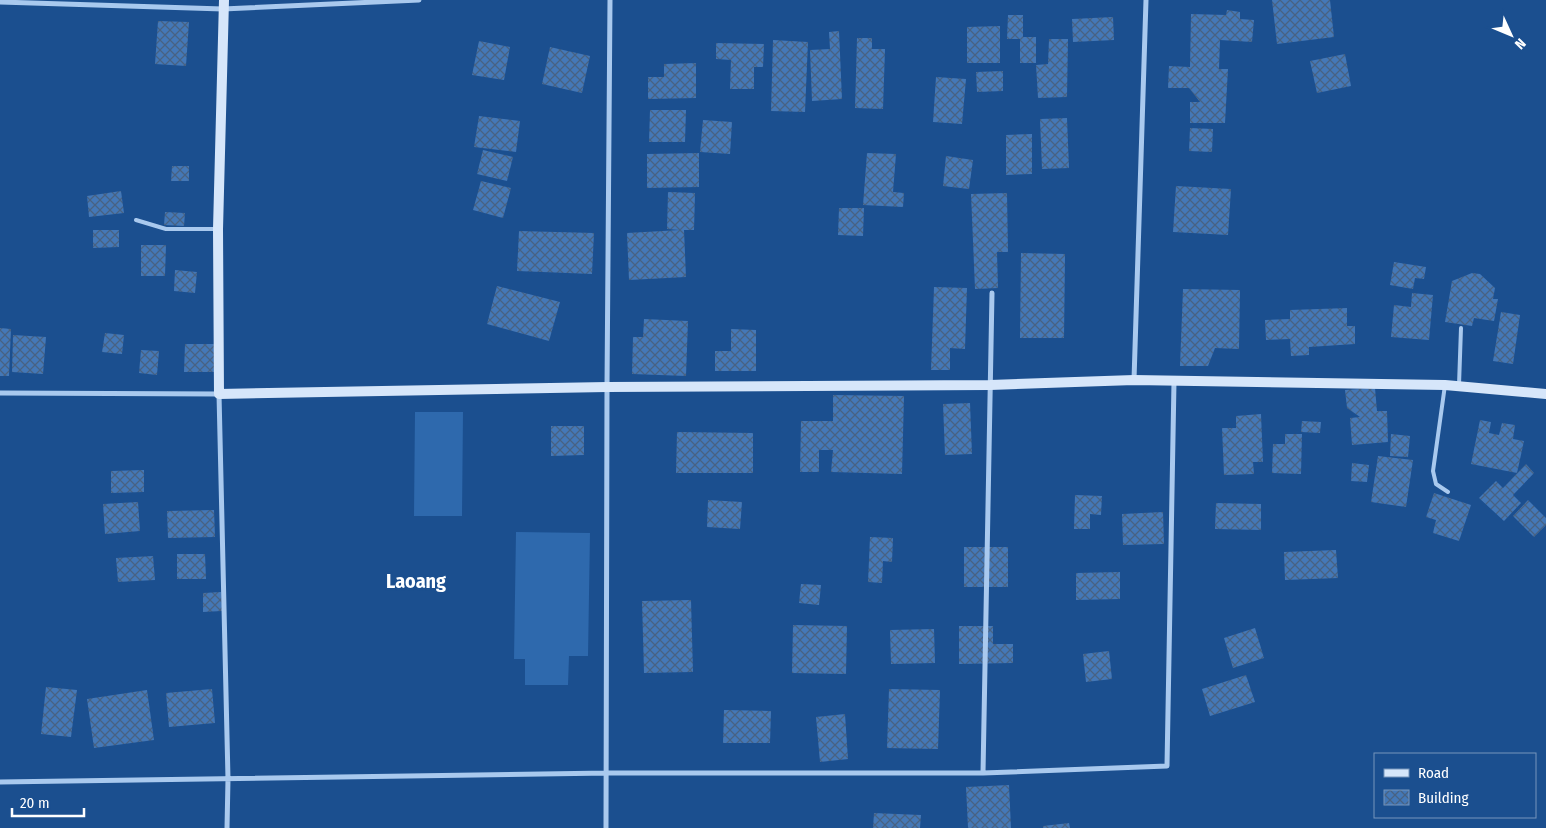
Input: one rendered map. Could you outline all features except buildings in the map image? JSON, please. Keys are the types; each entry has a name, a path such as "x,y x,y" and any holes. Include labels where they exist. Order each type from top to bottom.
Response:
{"street":[{"path":"0,2 223,4 419,0"},
{"path":"606,828 608,773 607,387 610,0"},
{"path":"1134,380 1146,0"},
{"path":"223,4 218,229 219,394 228,779 227,828"},
{"path":"983,772 992,293"},
{"path":"0,393 219,394 607,387 990,386 1134,380 1446,385 1546,394"},
{"path":"0,782 608,773 983,772 1167,766 1174,382"}],"lane":[{"path":"136,220 166,229 218,229"},
{"path":"1458,387 1460,328"},
{"path":"1446,385 1433,471 1436,484 1448,492"}],"shaded area":[{"path":"415,412 463,412 462,516 414,516"},
{"path":"516,532 590,533 588,656 569,656 568,685 525,685 525,659 514,659"}],"district":[{"name":"Laoang","path":"416,581"}]}
